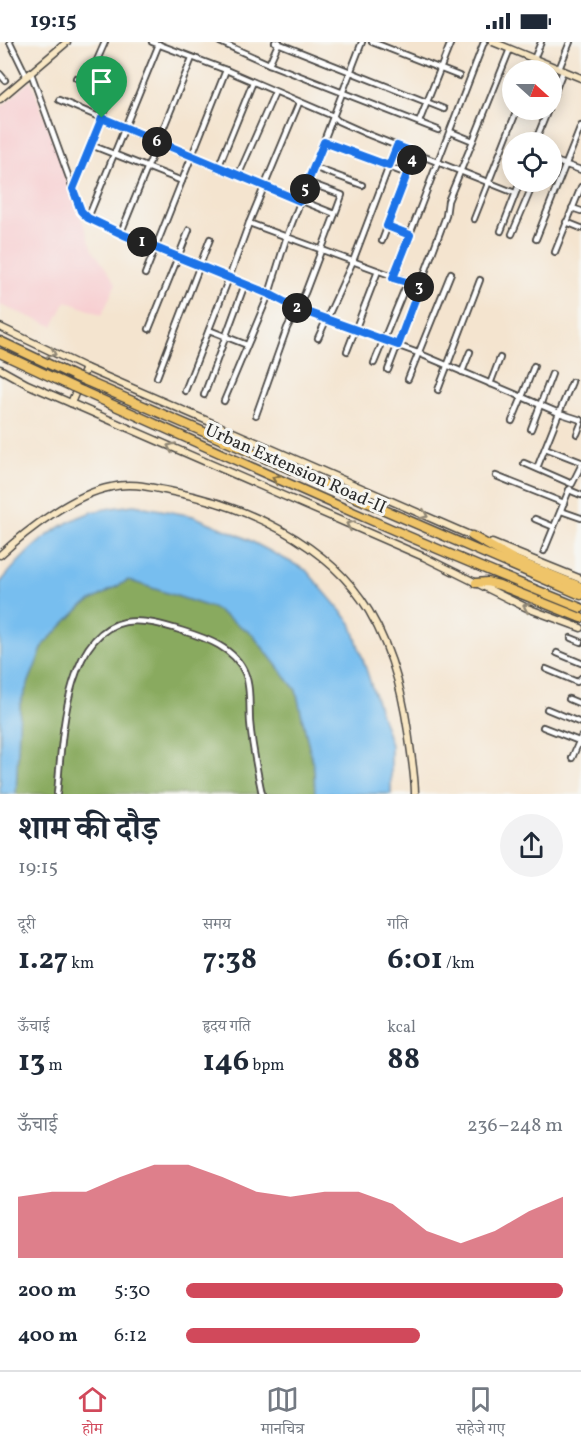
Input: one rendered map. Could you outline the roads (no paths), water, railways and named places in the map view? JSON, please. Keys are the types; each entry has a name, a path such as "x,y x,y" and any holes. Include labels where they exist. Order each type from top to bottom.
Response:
{"highway":[{"name":"Urban Extension Road-II","path":"0,341 76,378 581,595"},
{"name":"Urban Extension Road-II","path":"0,352 271,477 498,575 581,608"},
{"path":"472,536 515,560 581,586"},
{"path":"476,583 487,582 499,585 581,618"}],"street":[{"path":"18,42 11,44 29,75 81,211 88,218 269,294 298,309 398,345 581,422 577,434"},
{"path":"0,99 67,42"},
{"path":"94,67 105,42"},
{"path":"152,42 226,70 333,116 338,121 515,193 501,231"},
{"path":"220,42 438,130"},
{"path":"269,63 277,42 444,109"},
{"path":"224,401 269,294 287,236 362,42"},
{"path":"372,42 459,76"},
{"path":"419,122 451,42"},
{"path":"393,278 484,42"},
{"path":"493,42 536,60 541,42"},
{"path":"562,67 570,42"},
{"path":"88,218 159,44"},
{"path":"388,370 506,46"},
{"path":"122,234 192,58"},
{"path":"145,274 226,70"},
{"path":"562,70 581,78"},
{"path":"0,74 4,80"},
{"path":"73,189 111,94 76,78"},
{"path":"218,168 253,82"},
{"path":"239,176 275,92"},
{"path":"59,100 218,168 335,214"},
{"path":"185,391 249,223 299,103"},
{"path":"474,219 513,120"},
{"path":"536,239 581,126"},
{"path":"451,132 473,141"},
{"path":"324,142 407,174"},
{"path":"91,145 182,181"},
{"path":"318,338 353,261 397,146"},
{"path":"382,241 415,153"},
{"path":"564,164 581,170"},
{"path":"314,168 362,185"},
{"path":"256,415 274,361 323,249 342,195 307,182"},
{"path":"555,252 581,187"},
{"path":"512,234 530,192"},
{"path":"572,208 581,211"},
{"path":"566,222 581,228"},
{"path":"249,223 323,249 393,278 420,286"},
{"path":"387,226 410,235"},
{"path":"149,329 189,230"},
{"path":"157,377 210,239"},
{"path":"347,351 378,272"},
{"path":"408,379 451,273"},
{"path":"438,390 480,280"},
{"path":"374,363 407,283"},
{"path":"204,395 245,284"},
{"path":"0,327 86,368 472,536 581,579"},
{"path":"209,330 247,345"},
{"path":"462,372 470,352"},
{"path":"490,384 500,358"},
{"path":"512,421 534,366"},
{"path":"71,403 86,368"},
{"path":"0,369 27,384 424,558 527,608 581,628"},
{"path":"531,429 552,374"},
{"path":"537,468 572,382"},
{"path":"545,448 581,462"},
{"path":"524,463 572,484"},
{"path":"544,551 581,466"},
{"path":"496,476 564,503"},
{"path":"0,555 27,531 57,512 97,490 121,485 141,485 224,504 274,527 331,565 369,610 394,666 403,698 415,794"},
{"path":"569,490 581,495"},
{"path":"561,511 581,518"},
{"path":"535,519 554,527"},
{"path":"57,794 67,700 75,676 85,655 96,640 113,627 134,621 158,624 197,635 216,643 238,662 247,681 255,761 262,794"},
{"path":"571,638 581,642"},
{"path":"558,653 581,663"},
{"path":"546,669 577,682 581,678"},
{"path":"569,699 581,704"},
{"path":"547,709 581,723"},
{"path":"543,727 580,739 572,758"}],"water":[{"path":"134,505 193,516 243,537 306,570 351,623 391,745 391,794 315,794 314,769 296,690 252,634 213,608 128,580 82,606 44,644 20,704 16,794 0,794 0,583 30,550 65,524 92,512"}]}
